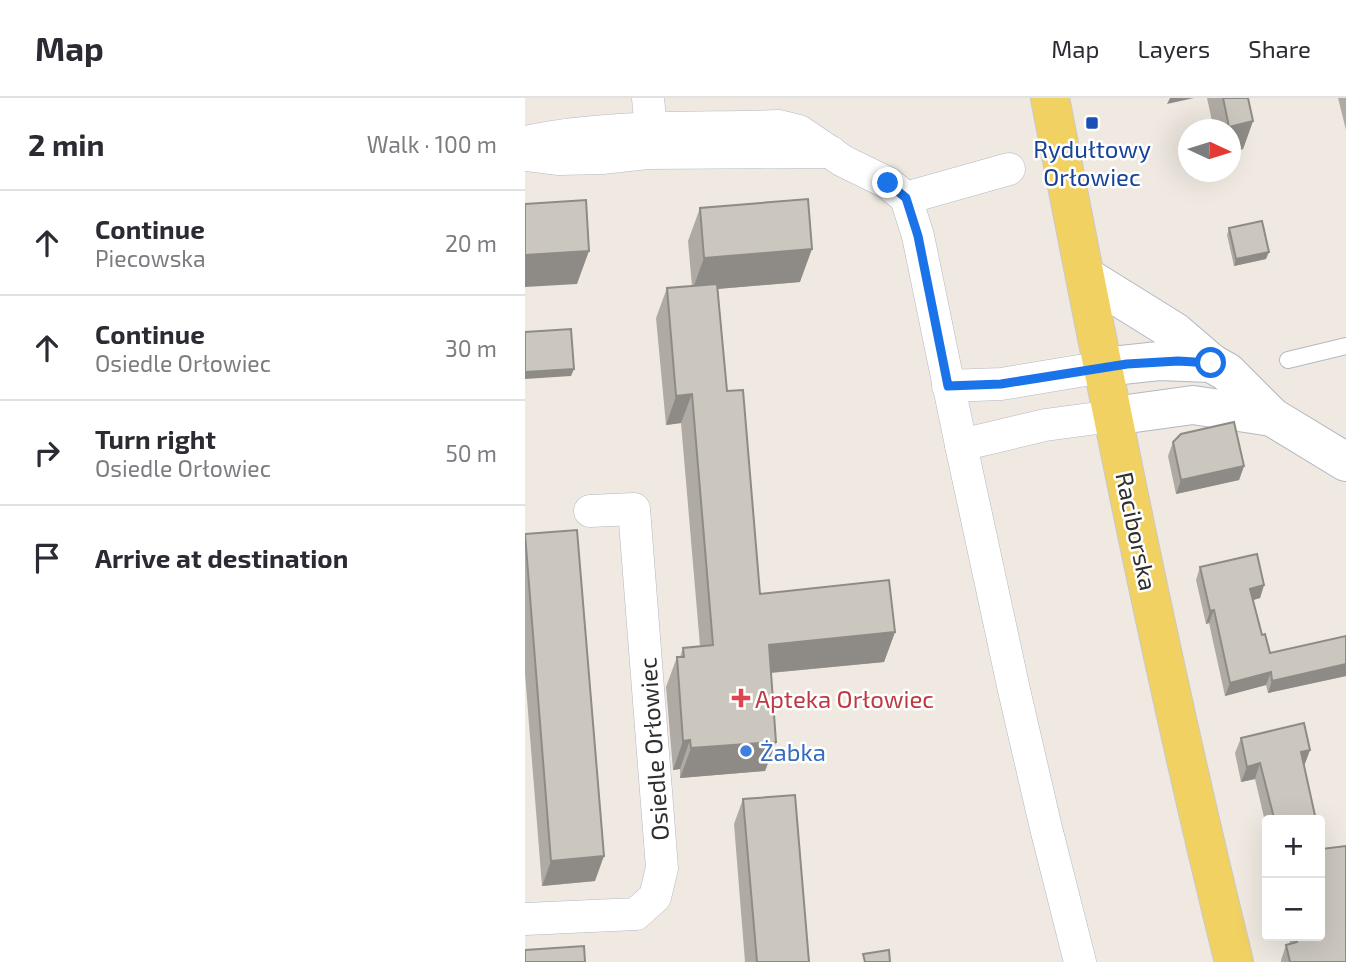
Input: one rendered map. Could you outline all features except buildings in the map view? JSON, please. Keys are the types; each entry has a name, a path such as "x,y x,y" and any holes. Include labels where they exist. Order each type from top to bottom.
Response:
{"main road":[{"name":"Raciborska","path":"1050,98 1113,416 1209,861 1234,962"}],"street":[{"path":"648,98 649,141"},
{"path":"525,142 560,134 649,141 779,126 799,131 843,161 888,183 906,198 918,236 948,386 1046,828 1080,962"},
{"path":"525,155 559,159 602,158 649,141"},
{"path":"906,198 1009,169"},
{"path":"1085,276 1175,332 1211,363 1227,372 1272,418 1346,462"},
{"path":"948,386 1001,384 1103,367 1159,361 1211,363"},
{"path":"961,444 1045,425 1193,405 1272,418"},
{"name":"Osiedle Orłowiec","path":"525,919 636,914 655,897 662,868 635,509 590,511"}],"lane":[{"path":"1288,359 1346,346"}],"place":[{"name":"Rydułtowy Orłowiec","path":"1092,123"},
{"name":"Apteka Orłowiec","path":"741,698"},
{"name":"Żabka","path":"746,751"}],"route":[{"path":"888,183 906,198 918,236 948,386 1001,384 1127,364 1178,361 1211,363"}]}
